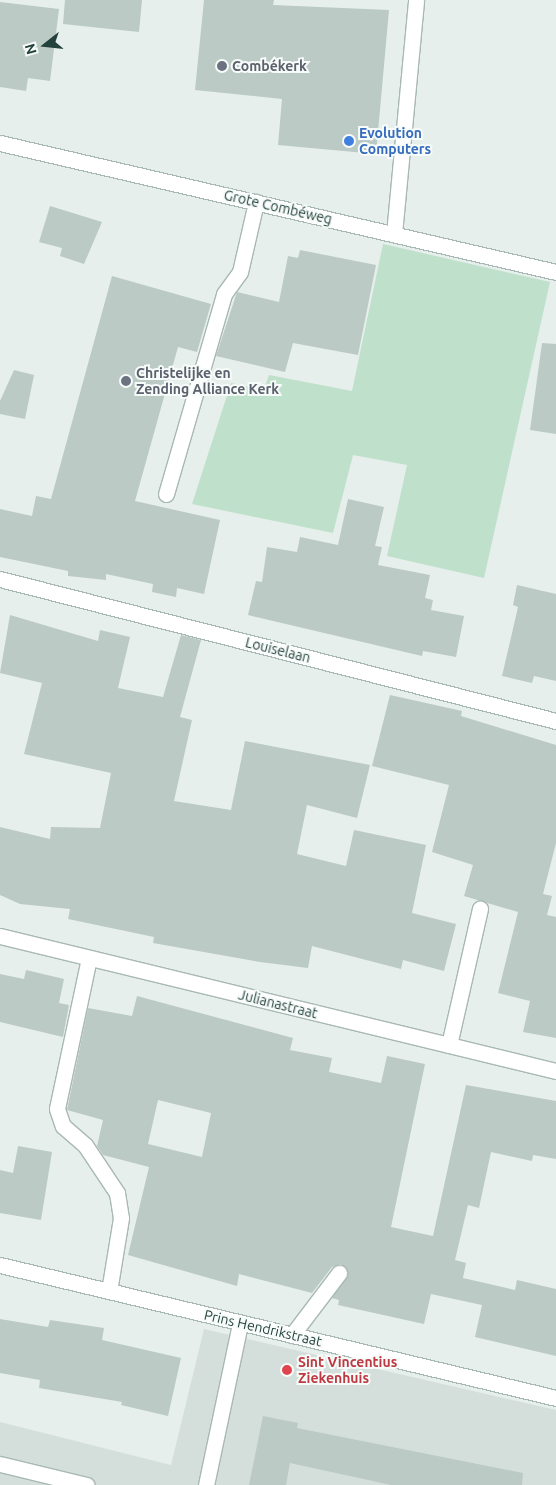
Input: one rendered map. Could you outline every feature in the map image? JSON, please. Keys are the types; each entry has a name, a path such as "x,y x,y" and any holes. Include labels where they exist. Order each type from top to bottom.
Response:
{"street":[{"path":"394,234 416,0"},
{"name":"Grote Combéweg","path":"0,143 556,272"},
{"path":"166,494 224,294 240,272 256,202"},
{"name":"Louiselaan","path":"0,579 556,721"},
{"path":"449,1045 480,908"},
{"name":"Julianastraat","path":"0,936 556,1071"},
{"path":"89,958 57,1109 63,1126 85,1145 117,1193 120,1218 109,1291"},
{"name":"Prins Hendrikstraat","path":"0,1265 556,1398"},
{"path":"292,1335 338,1273"},
{"path":"206,1485 240,1323"},
{"path":"0,1464 87,1485"}],"shaded area":[{"name":"Sint Vincentius Ziekenhuis","path":"204,1329 556,1410 556,1485 0,1485 0,1422 171,1465"}],"green space":[{"path":"383,244 550,282 484,578 387,556 407,465 353,455 333,533 192,504 231,383 264,390 269,375 352,391"}],"building":[{"path":"65,0 142,0 139,32 63,24"},
{"path":"204,0 274,0 273,5 389,10 376,154 278,145 282,99 195,90"},
{"path":"0,2 59,9 50,81 28,78 26,91 0,87"},
{"path":"50,206 102,222 84,264 60,256 62,248 39,242"},
{"path":"300,250 376,265 358,355 293,343 285,372 216,356 237,292 279,302 288,256 298,258"},
{"path":"112,276 211,304 197,352 178,347 135,501 220,520 204,594 177,588 176,597 152,592 153,584 106,574 106,580 68,576 68,571 0,557 0,509 32,516 36,496 51,499"},
{"path":"542,343 556,344 556,434 530,430"},
{"path":"14,370 34,375 25,419 0,414 0,401"},
{"path":"348,499 384,507 375,546 382,547 378,565 430,575 425,598 433,600 431,610 464,616 456,657 423,651 422,656 248,615 256,581 262,582 267,547 297,552 300,537 338,545"},
{"path":"517,585 556,594 556,681 534,676 532,683 502,676 518,607 513,605"},
{"path":"10,615 98,641 100,630 130,637 118,688 163,697 181,635 201,640 180,717 192,720 174,801 231,810 245,741 370,765 357,818 307,805 297,854 346,866 354,830 426,845 412,913 456,924 444,971 403,960 401,969 312,946 308,968 260,962 153,943 154,937 68,919 70,909 20,904 0,895 0,827 50,839 51,827 100,828 111,773 24,754 42,683 0,673"},
{"path":"390,695 462,711 461,716 556,745 556,843 543,894 552,896 547,915 556,917 556,1038 523,1032 530,1001 498,993 518,912 464,896 473,865 432,852 449,785 372,766"},
{"path":"26,970 64,979 59,1003 69,1005 63,1037 0,1022 0,974 24,979"},
{"path":"137,996 293,1038 290,1050 332,1058 329,1072 381,1083 387,1056 425,1064 391,1227 433,1236 466,1085 556,1101 556,1159 533,1155 532,1161 491,1152 479,1208 468,1205 455,1260 466,1263 463,1278 515,1290 517,1280 556,1289 556,1356 475,1337 482,1305 431,1294 424,1324 338,1305 339,1300 332,1298 348,1274 341,1264 332,1267 312,1293 239,1274 237,1286 128,1255 149,1167 103,1155 97,1146 103,1120 67,1110 88,1008 132,1016","holes":["158,1100 211,1113 202,1157 148,1144"]},
{"path":"18,1146 52,1152 41,1220 0,1213 0,1170 13,1173"},
{"path":"0,1319 48,1327 50,1320 104,1328 102,1340 181,1358 168,1416 121,1405 122,1402 39,1388 40,1380 0,1373"},
{"path":"263,1416 298,1423 297,1428 523,1473 522,1485 391,1485 290,1463 286,1485 249,1485"}],"place":[{"name":"Combékerk","path":"222,66"},
{"name":"Evolution Computers","path":"349,141"},
{"name":"Christelijke en Zending Alliance Kerk","path":"126,381"},
{"name":"Sint Vincentius Ziekenhuis","path":"287,1370"}]}
